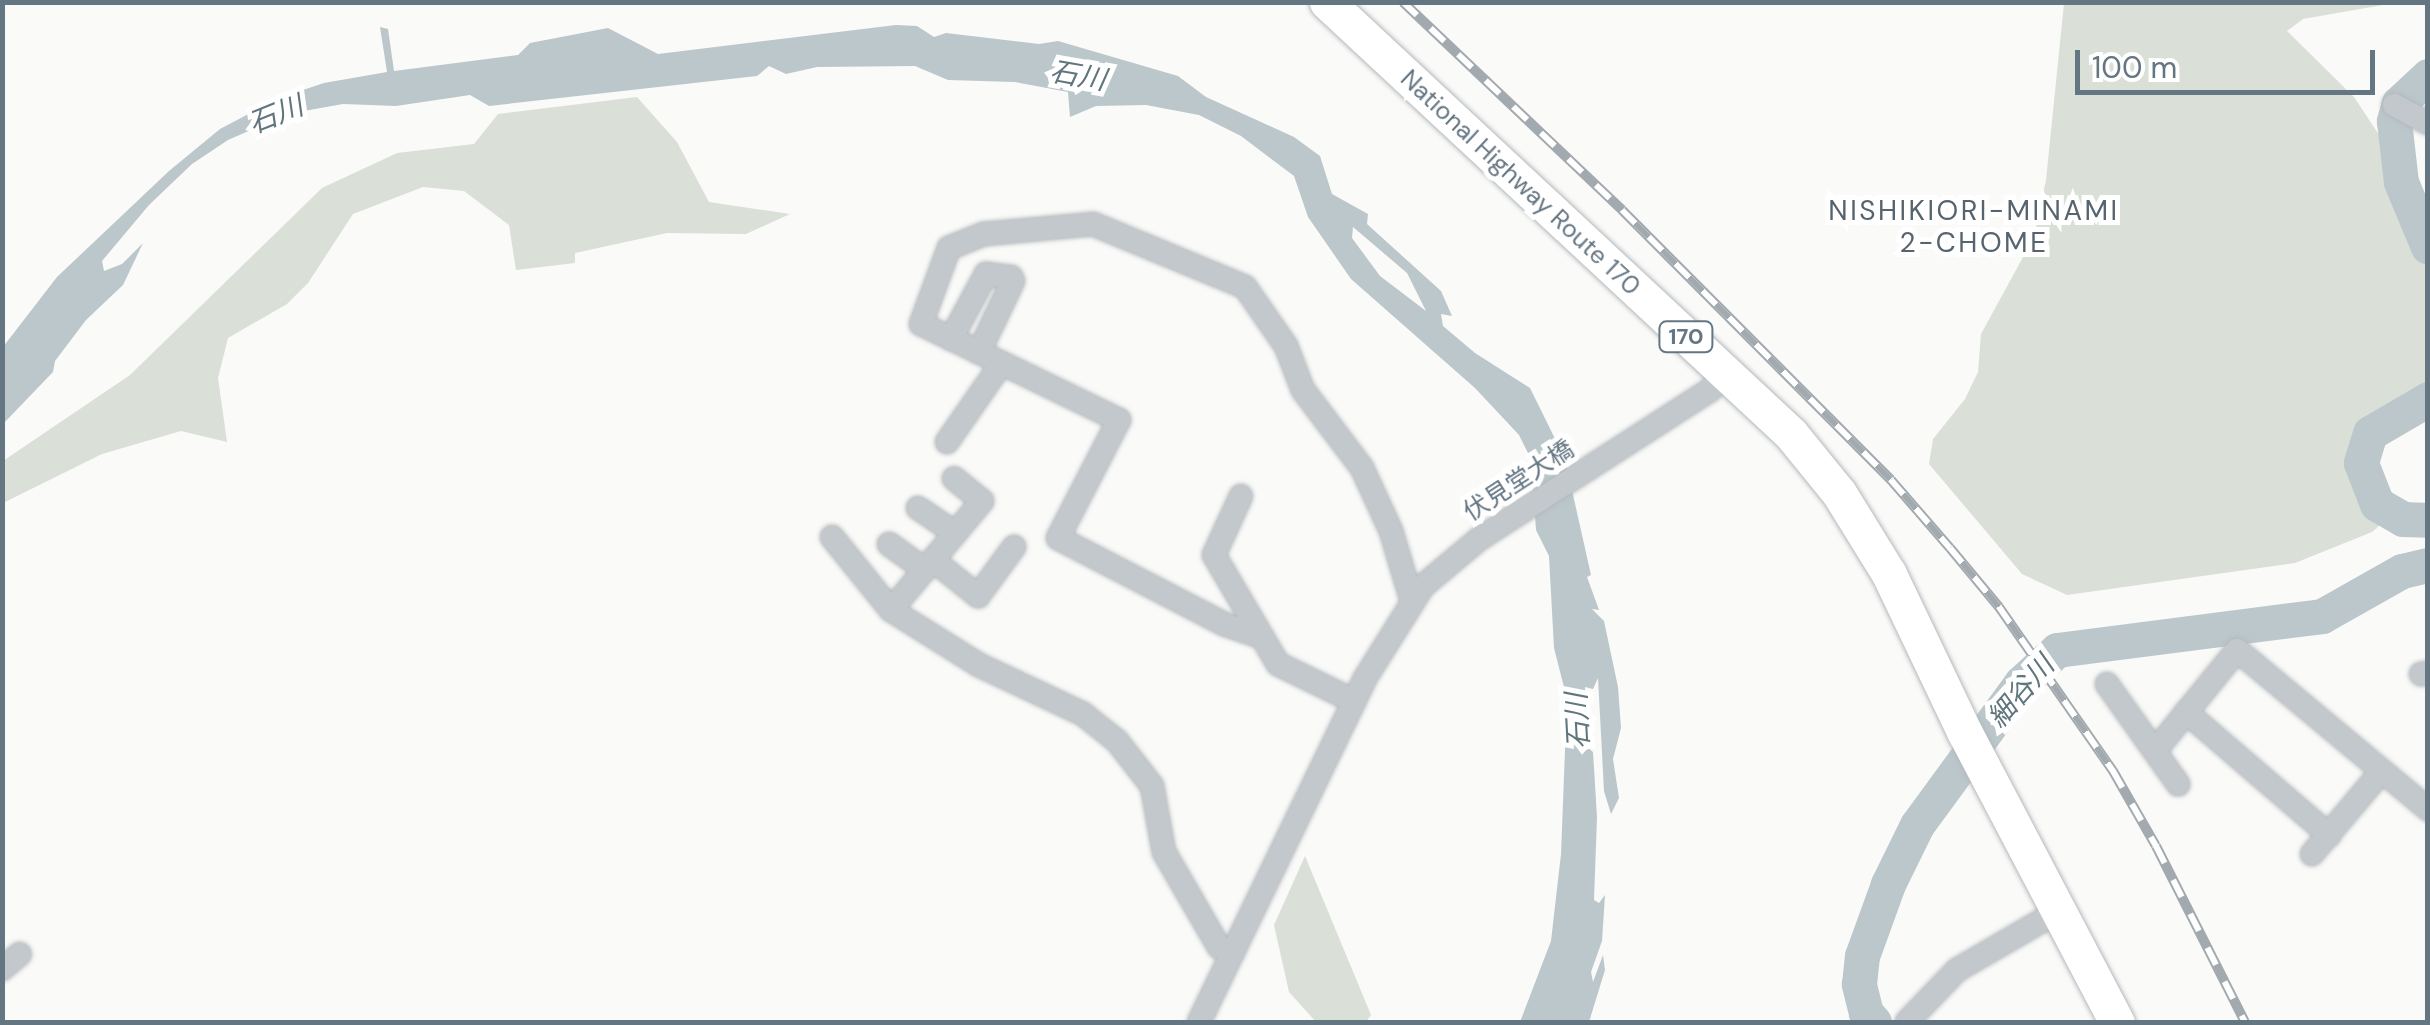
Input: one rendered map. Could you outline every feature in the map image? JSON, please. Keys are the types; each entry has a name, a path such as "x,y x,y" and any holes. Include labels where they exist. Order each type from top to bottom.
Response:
{"highway":[{"name":"National Highway Route 170","path":"1327,2 1791,434 1866,529 1972,745 2116,1022"}],"street":[{"path":"1262,637 1224,624 1058,538 1119,420 921,324 949,248 984,234 1093,224 1245,287 1286,346 1303,390 1362,468 1417,594"},
{"path":"951,339 986,274 1011,278 1013,281 979,352"},
{"path":"946,442 1002,363"},
{"name":"伏見堂大橋","path":"1208,1019 1233,953 1354,701 1417,594 1479,539 1709,392 1726,374"},
{"path":"891,610 982,501 954,478"},
{"path":"1241,496 1214,556 1278,664 1354,701"},
{"path":"918,508 955,533"},
{"path":"832,537 891,610 979,665 1082,714 1118,742 1152,786 1164,852 1219,946 1233,953"},
{"path":"889,544 978,596 1014,547"},
{"path":"2154,751 2237,650 2428,808"},
{"path":"2107,684 2178,784"},
{"path":"2186,712 2328,835"},
{"path":"2312,854 2382,772"},
{"path":"1907,1022 1956,970 2057,912"}],"shaded area":[{"path":"2064,3 2394,3 2303,19 2287,31 2354,97 2393,156 2397,184 2427,261 2427,386 2368,428 2356,466 2373,507 2387,519 2372,532 2295,563 2067,595 2022,574 1929,464 1933,439 1965,399 1978,372 1981,334 2034,237 2046,180"},
{"path":"637,97 677,142 709,202 790,214 746,234 667,233 575,253 575,263 516,270 509,225 464,191 423,187 353,214 308,283 287,304 228,338 218,378 227,442 181,431 102,454 3,503 3,461 130,375 322,188 397,153 474,144 498,114"},
{"path":"1305,856 1371,1015 1366,1022 1316,1022 1289,992 1274,925"}],"water":[{"name":"石川","path":"896,25 917,26 934,37 946,33 1039,44 1058,41 1178,76 1206,97 1294,137 1320,156 1332,194 1368,214 1367,224 1441,291 1452,316 1441,314 1443,326 1475,353 1530,388 1565,459 1591,575 1587,577 1599,610 1592,609 1604,621 1618,687 1621,728 1613,759 1619,798 1611,814 1604,791 1598,678 1593,689 1585,687 1586,746 1593,752 1597,817 1594,900 1599,903 1605,895 1602,941 1591,972 1593,982 1603,955 1605,970 1589,1022 1520,1022 1551,941 1561,854 1567,699 1554,648 1549,556 1536,530 1531,459 1519,435 1475,388 1351,279 1308,217 1294,176 1241,136 1199,115 1146,105 1096,106 1070,117 1068,92 1015,82 948,80 915,66 817,67 786,74 769,66 757,76 489,106 470,95 396,106 343,104 287,114 228,140 192,164 149,205 102,261 104,271 122,264 143,243 123,285 86,320 55,361 53,372 3,424 3,347 57,277 169,171 220,129 279,98 324,83 387,72 380,27 388,29 394,71 518,55 530,43 608,28 658,54","holes":["1353,227 1407,273 1426,311 1380,276 1352,238"]}],"waterway":[{"name":"細谷川","path":"2428,76 2399,103 2394,121 2401,182 2428,247"},
{"name":"細谷川","path":"2428,399 2370,433 2361,463 2377,504 2403,519 2428,520"},
{"name":"細谷川","path":"1874,1022 1866,1013 1859,984 1862,956 1888,884 1917,825 2021,683 2057,650 2322,616 2402,571 2428,565"}],"railway":[{"path":"1403,2 1622,210 1891,480 1999,607 2113,771 2156,846 2245,1022"}],"district":[{"name":"NISHIKIORI-MINAMI 2-CHOME","path":"1974,227"}]}
